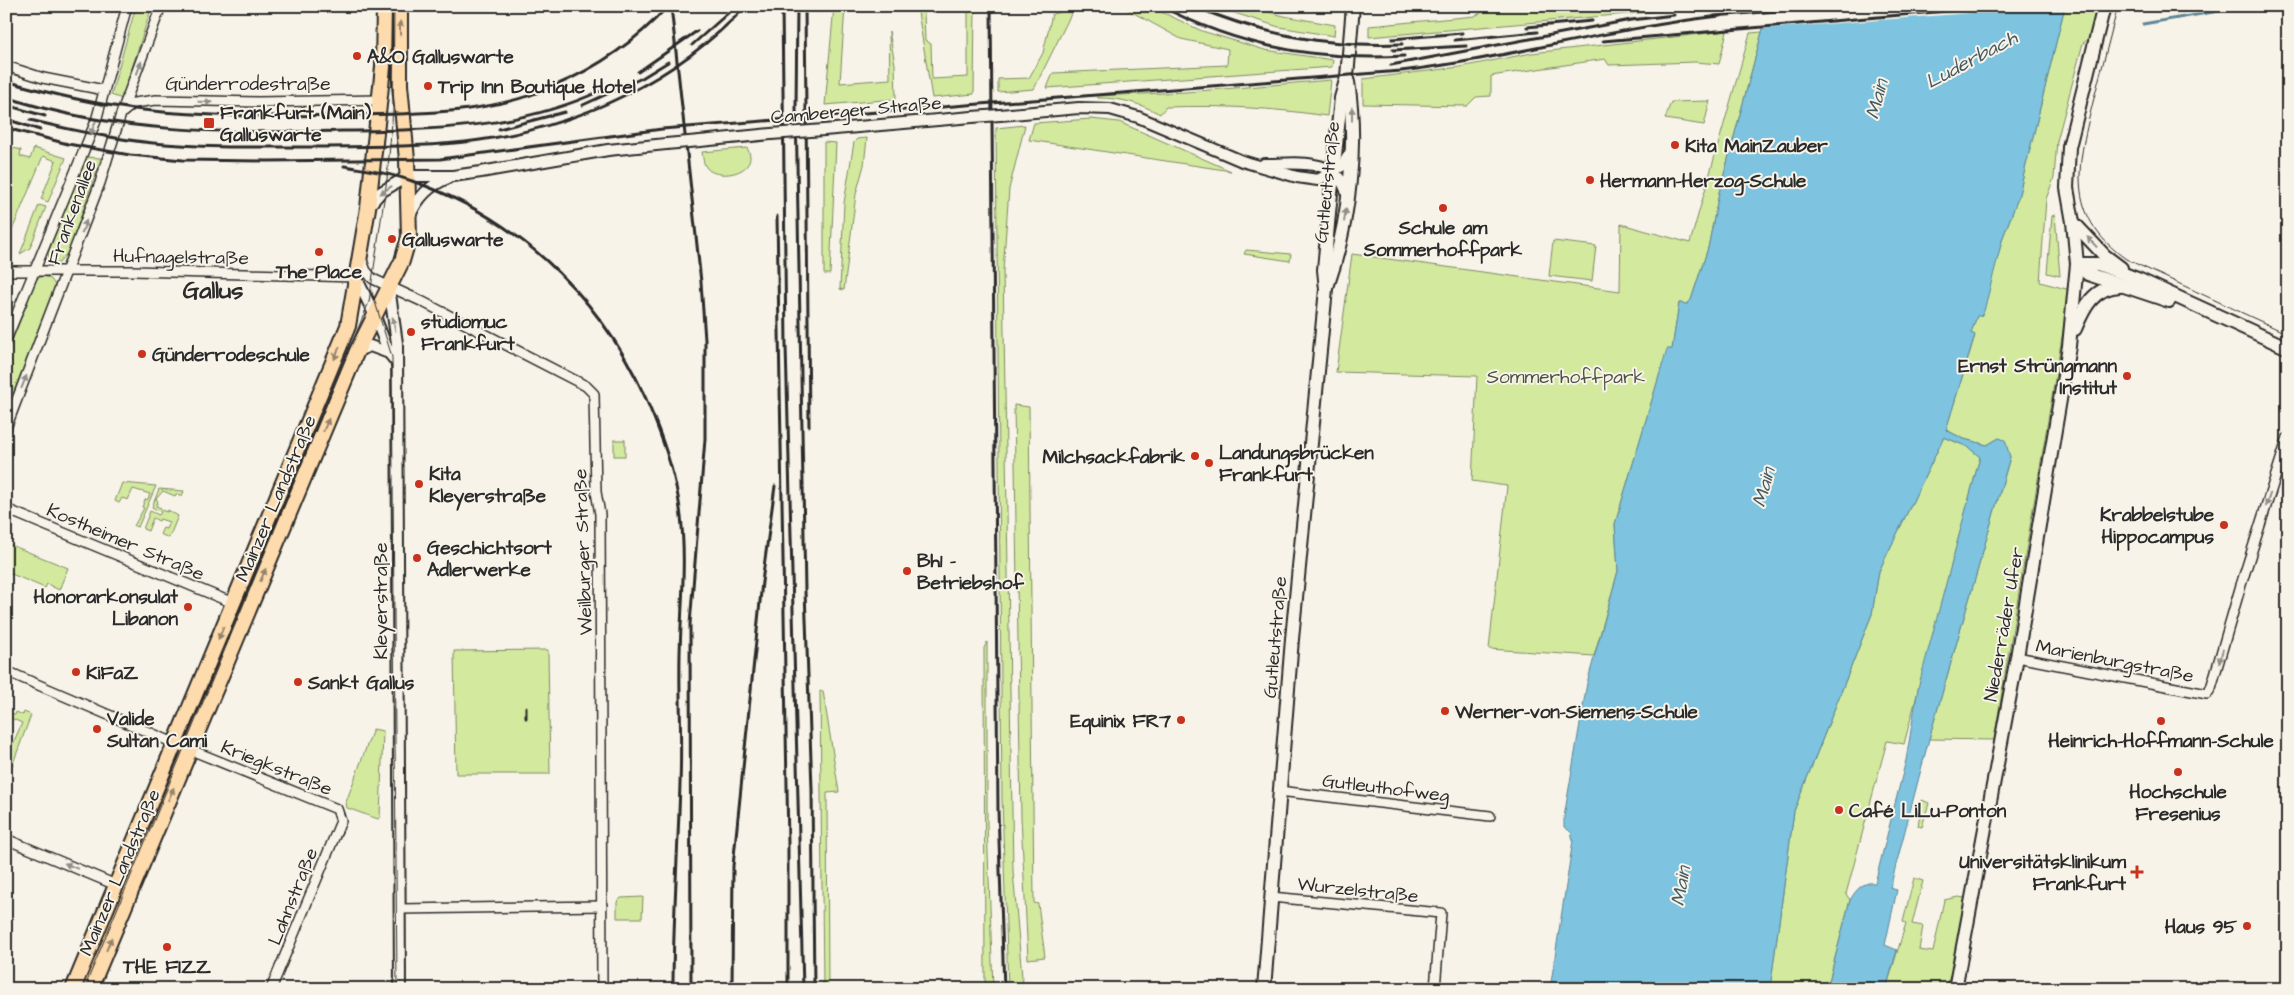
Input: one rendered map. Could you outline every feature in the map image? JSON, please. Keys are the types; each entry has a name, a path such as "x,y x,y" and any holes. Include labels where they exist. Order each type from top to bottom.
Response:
{"main road":[{"name":"Mainzer Landstraße","path":"74,989 345,334 351,313 368,208 383,67 384,6"},
{"name":"Mainzer Landstraße","path":"90,989 356,351 406,251 410,217 400,85 400,6"},
{"name":"Gutleutstraße","path":"1326,289 1324,270 1328,213 1341,98 1347,77 1353,6"},
{"name":"Niederräder Ufer","path":"1955,989 2017,657 2069,346 2077,264 2073,222 2067,188 2068,147 2104,6"},
{"name":"Gutleutstraße","path":"1264,989 1279,791 1326,289 1341,237 1351,151 1352,107 1347,77"},
{"path":"2073,222 2135,284"},
{"path":"1327,227 1332,238 1338,239 1341,237"},
{"path":"2077,264 2088,274 2135,284 2209,312 2288,348"},
{"path":"2069,346 2083,310 2089,301 2107,288 2135,284"}],"street":[{"name":"Frankenallee","path":"6,340 96,122 127,6"},
{"name":"Frankenallee","path":"6,428 67,271 108,159 121,114 161,6"},
{"path":"6,66 43,78 104,90"},
{"name":"Günderrodestraße","path":"121,114 134,103 156,100 245,102 380,100"},
{"name":"Camberger Straße","path":"408,176 453,176 608,150 666,144 1097,108 1122,112 1210,149 1253,164 1297,177 1319,180"},
{"path":"1319,180 1342,166 1351,151"},
{"path":"1320,164 1330,161 1334,156"},
{"name":"Camberger Straße","path":"1253,164 1320,164"},
{"path":"1320,164 1340,178 1347,194"},
{"path":"368,208 381,192 408,176"},
{"name":"Camberger Straße","path":"410,217 414,206 425,192 439,182 453,176"},
{"path":"1319,180 1325,182 1331,189"},
{"name":"Weilburger Straße","path":"360,253 369,276 578,382 594,394 596,492 600,514 602,989"},
{"name":"Hufnagelstraße","path":"6,271 35,270 356,278"},
{"path":"356,278 374,314 389,353 396,362"},
{"name":"Kleyerstraße","path":"389,286 397,337 400,989"},
{"path":"356,351 370,346 389,353"},
{"name":"Marienburgstraße","path":"2017,657 2207,694 2211,688 2241,585 2288,437"},
{"name":"Kostheimer Straße","path":"6,509 233,604"},
{"name":"Kriegkstraße","path":"6,670 190,749 337,809 340,815"},
{"name":"Gutleuthofweg","path":"1279,791 1490,816"},
{"name":"Lahnstraße","path":"271,989 341,821 340,815"},
{"path":"6,839 116,885"},
{"name":"Wurzelstraße","path":"1271,898 1441,913 1435,989"},
{"path":"400,909 602,906"}],"green space":[{"path":"136,6 152,6 122,99 111,95"},
{"path":"834,6 845,6 840,83 890,79 889,31 895,64 896,99 825,105"},
{"path":"917,6 924,13 925,40 931,44 932,79 968,77 968,6 975,6 974,94 932,98"},
{"path":"1073,6 1075,6 1034,89 998,92 998,79 1029,78 1043,53 1052,14 1064,11 1070,12"},
{"path":"1121,6 1149,6 1202,31 1265,50 1333,60 1332,67 1047,88 1053,73 1227,65 1228,49 1181,39"},
{"path":"1212,6 1246,6 1284,16 1335,25 1334,36 1279,27"},
{"path":"1535,6 1717,6 1369,37 1369,26 1475,16 1485,10"},
{"path":"2065,6 2098,6 2088,40 2083,43 2057,141 2054,178 2046,199 2040,282 2070,290 1994,740 1929,739 2010,457 1999,438 1987,445 1964,439 1946,430 1975,335 1971,333 1977,315 1981,316 2003,237 2018,198"},
{"path":"1727,31 1719,64 1695,62 1609,65 1605,59 1491,76 1491,96 1476,97 1467,106 1363,104 1363,79 1460,67 1532,53"},
{"name":"Sommerhoffpark","path":"1762,32 1719,193 1708,248 1691,300 1687,304 1679,303 1672,350 1667,350 1615,524 1618,571 1594,656 1489,649 1507,486 1472,481 1477,376 1336,372 1352,254 1620,291 1621,224 1690,243 1750,33"},
{"path":"1331,80 1327,116 1267,109 1206,106 1166,107 1160,114 1130,102 1098,98 1097,96 1186,92"},
{"path":"1710,101 1704,125 1665,119 1671,102"},
{"path":"1091,119 1119,122 1231,171 1029,140 1034,123"},
{"path":"1025,125 1009,189 1003,271 1013,871 1023,989 1008,989 1002,799 996,128"},
{"path":"867,138 864,165 856,194 844,290 840,289 844,203 854,142 857,139"},
{"path":"824,142 836,143 830,274 824,274"},
{"path":"6,146 21,150 20,156 30,159 34,148 66,158 48,202 41,199 56,161 43,156 8,240 6,240"},
{"path":"747,148 750,157 748,164 736,172 719,174 711,172 704,164 702,152"},
{"path":"86,157 101,158 69,251 59,263 52,263 49,260 48,253"},
{"path":"39,205 46,207 30,248 20,254"},
{"path":"2055,215 2060,276 2047,273 2052,216"},
{"path":"1553,241 1596,246 1592,281 1549,276"},
{"path":"1246,250 1291,254 1290,261 1244,254"},
{"path":"43,276 51,279 56,287 6,411 6,356 28,301 25,300 32,281"},
{"path":"1014,405 1029,407 1034,903 1038,904 1045,957 1028,959 1021,818"},
{"path":"1944,437 1968,447 1980,457 1904,744 1887,741 1846,894 1850,900 1827,989 1770,989 1794,811 1872,614 1879,571"},
{"path":"614,440 625,440 625,456 614,456"},
{"path":"122,483 156,486 138,527 134,526 144,508 142,507 145,500 148,499 150,494 133,489 128,500 122,498 119,503 115,501"},
{"path":"159,489 184,491 182,496 176,494 175,496 163,491 156,499 158,501 156,506 161,508 161,510 167,512 168,510 178,516 169,538 160,534 163,528 166,529 169,522 153,518 148,531 143,529 150,511 159,515 161,512 152,507"},
{"path":"6,543 68,568 59,590 47,584 45,588 9,573 6,567"},
{"path":"987,642 987,824 993,989 985,989 984,648"},
{"path":"548,650 550,774 456,774 454,651"},
{"path":"820,691 823,691 839,792 827,793 828,989 823,989"},
{"path":"6,711 15,715 16,712 23,715 24,712 31,715 12,766 6,764 6,759 22,723 6,716"},
{"path":"373,729 383,731 380,818 378,819 347,808 346,802"},
{"path":"1922,800 1929,803 1922,827 1918,826"},
{"path":"1914,878 1923,881 1912,924 1923,926 1919,950 1933,952 1944,900 1958,897 1965,898 1950,989 1886,989 1906,923 1903,922"},
{"path":"643,897 642,918 617,918 617,902 621,898"}],"water":[{"name":"Main","path":"1769,6 2065,6 2018,198 2003,237 1984,311 1981,316 1977,316 1971,333 1975,335 1946,430 1964,439 1987,445 1999,438 2005,440 2010,457 1929,739 1890,888 1897,890 1885,945 1897,950 1886,989 1827,989 1850,900 1860,887 1867,883 1875,883 1906,760 1918,688 1980,457 1968,447 1944,437 1879,571 1872,614 1794,811 1770,989 1550,989 1573,840 1571,832 1564,827 1564,817 1587,683 1618,571 1615,524 1667,349 1672,349 1679,303 1687,304 1691,300 1708,248 1719,193"}],"pier":[{"path":"1767,6 2064,6 1761,29"}],"waterway":[{"name":"Luderbach","path":"2143,24 2248,6"}],"tram line":[{"path":"84,989 369,302 387,179 393,110 394,6"},
{"path":"2118,6 2088,122 2080,166 2080,186 2084,205 2092,224 2106,242 2126,259 2288,334"},
{"path":"372,292 392,357 397,989"}],"railway":[{"path":"6,81 91,102 170,113 250,116 358,115 458,110 507,102 570,79 601,62 630,42 668,6"},
{"path":"671,6 701,282 705,340 705,439 690,624 691,989"},
{"path":"692,45 736,6"},
{"path":"30,120 122,139 192,146 394,146 459,143 480,140 554,124 590,111 624,95 657,77 689,56 719,32 746,6"},
{"path":"782,6 786,346 803,989"},
{"path":"797,6 796,108 805,591 812,789 814,989"},
{"path":"805,6 809,426"},
{"path":"991,6 998,810 1004,989"},
{"path":"1161,6 1219,31 1279,48 1341,56 1404,56"},
{"path":"1193,6 1244,25 1295,37 1347,43 1402,44"},
{"path":"1714,16 1840,6"},
{"path":"1603,41 2004,6"},
{"path":"1391,65 1631,20 1674,15"},
{"path":"6,128 68,144 130,155 183,160 440,159 662,129 1401,71 1481,59 1680,21 1720,16"},
{"path":"1527,27 1592,21"},
{"path":"638,72 697,31"},
{"path":"1455,40 1537,32"},
{"path":"1392,39 1462,33"},
{"path":"1393,50 1466,46"},
{"path":"583,105 642,78 668,62"},
{"path":"6,97 47,109 131,125 215,131 300,132 409,130 474,125 538,113 569,104 600,91"},
{"path":"6,105 45,116"},
{"path":"499,129 565,112"},
{"path":"6,119 40,130"},
{"path":"344,166 404,178 453,198 491,219 527,244 559,273 588,305 614,340 636,378 654,418 676,486 683,545 680,670 681,768 673,989"},
{"path":"777,216 788,844 788,989"},
{"path":"732,989 733,866 762,582 775,486"},
{"path":"526,707 526,718"}],"place":[{"name":"A&O Galluswarte","path":"357,56"},
{"name":"Trip Inn Boutique Hotel","path":"428,86"},
{"name":"Frankfurt (Main) Galluswarte","path":"209,123"},
{"name":"Kita MainZauber","path":"1675,145"},
{"name":"Hermann-Herzog-Schule","path":"1590,180"},
{"name":"Schule am Sommerhoffpark","path":"1443,208"},
{"name":"Galluswarte","path":"392,239"},
{"name":"The Place","path":"319,252"},
{"name":"studiomuc Frankfurt","path":"411,332"},
{"name":"Günderrodeschule","path":"142,354"},
{"name":"Ernst Strüngmann Institut","path":"2127,376"},
{"name":"Milchsackfabrik","path":"1195,456"},
{"name":"Landungsbrücken Frankfurt","path":"1209,463"},
{"name":"Kita Kleyerstraße","path":"419,484"},
{"name":"Krabbelstube Hippocampus","path":"2224,525"},
{"name":"Geschichtsort Adlerwerke","path":"417,558"},
{"name":"Bh1 - Betriebshof","path":"907,571"},
{"name":"Honorarkonsulat Libanon","path":"188,607"},
{"name":"KiFaZ","path":"76,672"},
{"name":"Sankt Gallus","path":"298,682"},
{"name":"Werner-von-Siemens-Schule","path":"1445,711"},
{"name":"Equinix FR7","path":"1181,720"},
{"name":"Heinrich-Hoffmann-Schule","path":"2161,721"},
{"name":"Valide Sultan Cami","path":"97,729"},
{"name":"Hochschule Fresenius","path":"2178,772"},
{"name":"Café LiLu-Ponton","path":"1839,810"},
{"name":"Universitätsklinikum Frankfurt","path":"2137,872"},
{"name":"Haus 95","path":"2247,926"},
{"name":"THE FIZZ","path":"167,947"}],"district":[{"name":"Gallus","path":"213,290"}]}
